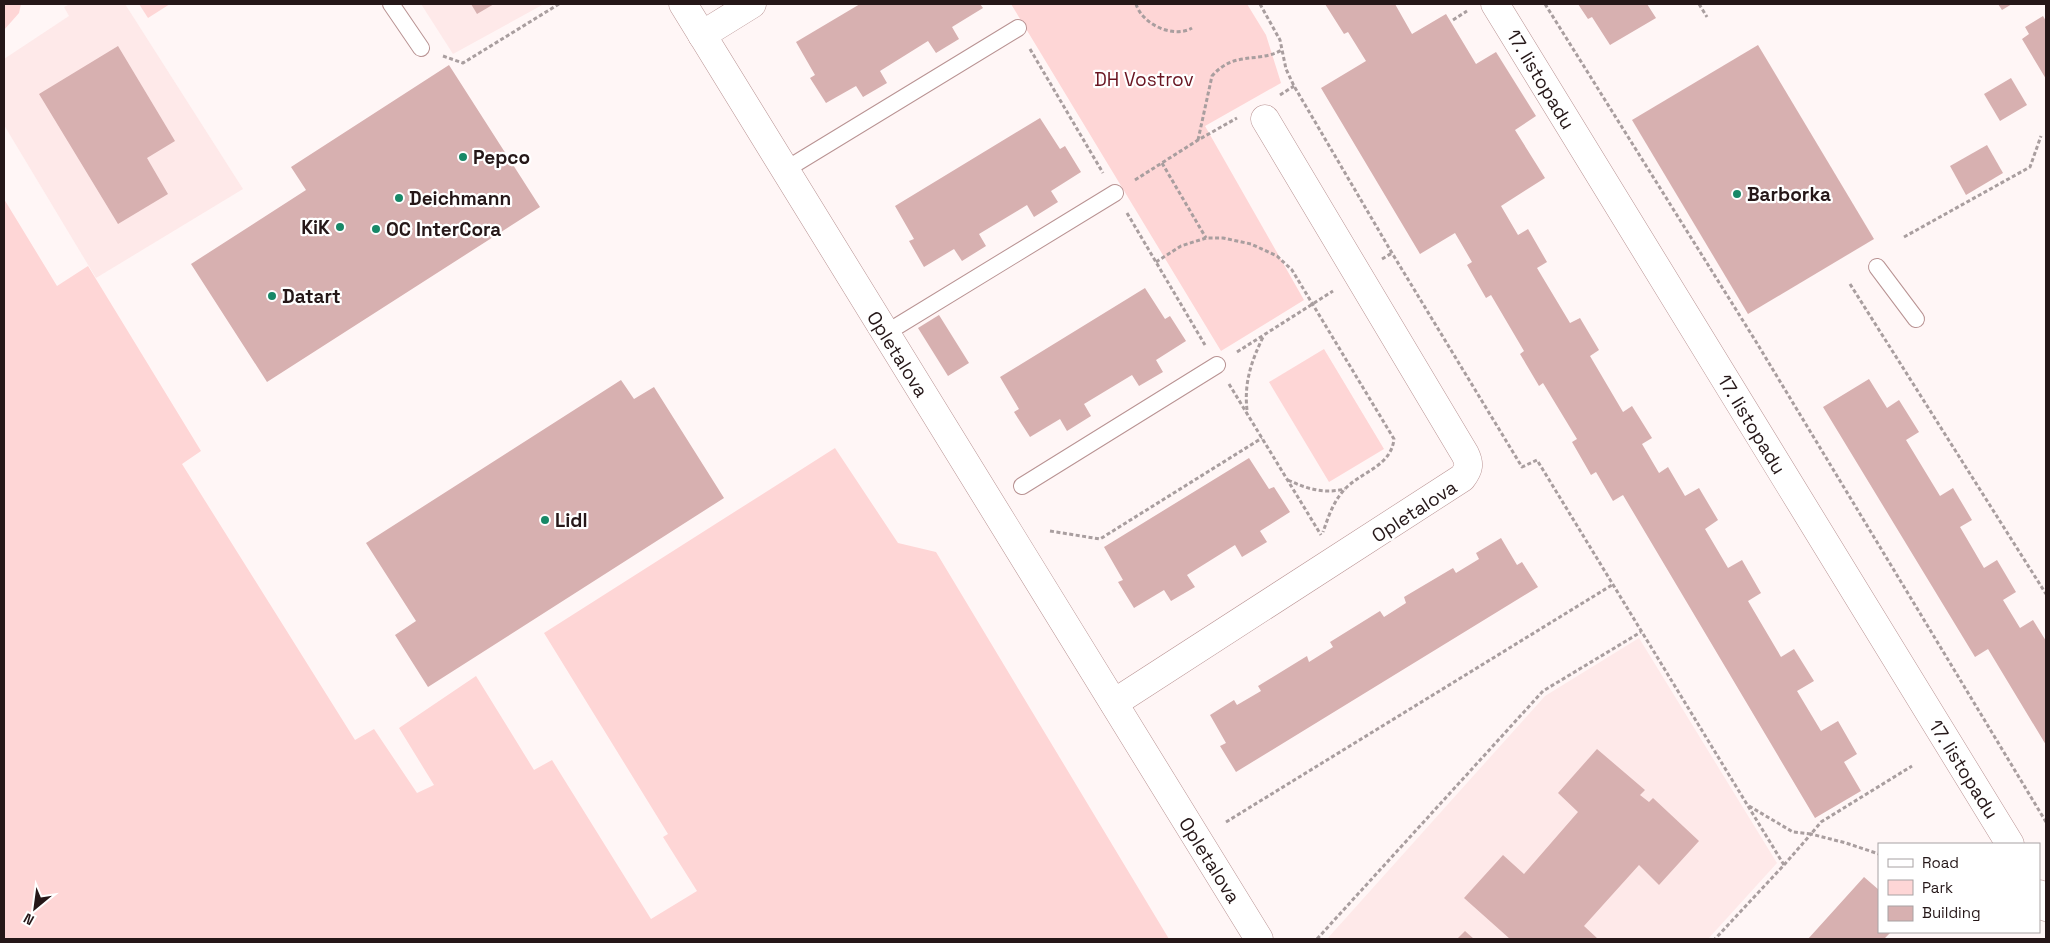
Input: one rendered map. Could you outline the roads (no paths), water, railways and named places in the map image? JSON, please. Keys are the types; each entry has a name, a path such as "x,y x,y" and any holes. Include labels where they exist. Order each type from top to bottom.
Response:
{"street":[{"name":"Opletalova","path":"683,4 1260,939"},
{"path":"702,36 752,4"},
{"name":"17. listopadu","path":"1484,5 2009,843"},
{"name":"Opletalova","path":"1114,703 1337,561 1462,478 1468,471 1469,463 1265,119"}],"lane":[{"path":"391,4 421,48"},
{"path":"785,170 1018,28"},
{"path":"886,333 1115,193"},
{"path":"1877,267 1916,319"},
{"path":"1022,486 1217,365"}],"place":[{"name":"Pepco","path":"463,157"},
{"name":"Barborka","path":"1737,194"},
{"name":"Deichmann","path":"399,198"},
{"name":"KiK","path":"340,227"},
{"name":"OC InterCora","path":"376,229"},
{"name":"Datart","path":"272,296"},
{"name":"Lidl","path":"545,520"}],"park label":[{"name":"DH Vostrov","path":"1144,79"}]}
